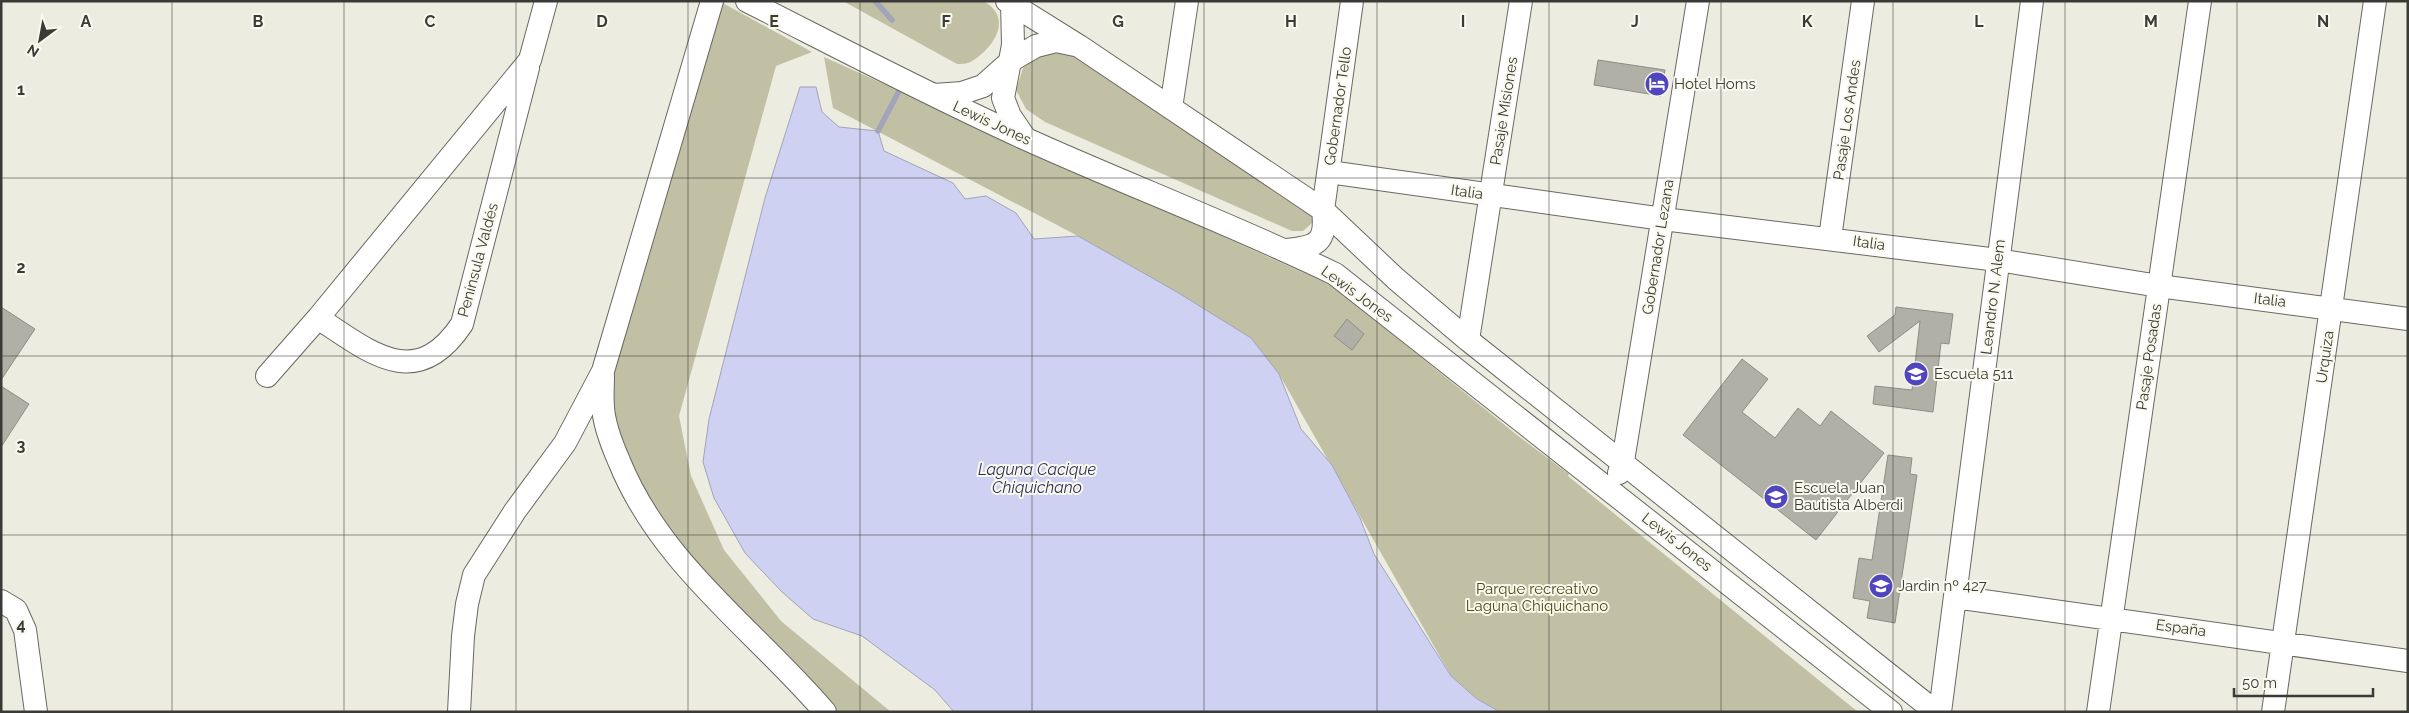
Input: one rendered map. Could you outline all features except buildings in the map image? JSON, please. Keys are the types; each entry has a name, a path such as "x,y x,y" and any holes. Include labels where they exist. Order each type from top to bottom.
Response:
{"street":[{"name":"Península Valdés","path":"318,318 384,359 408,362 434,355 452,339 462,324 546,1"},
{"path":"459,712 463,636 467,604 474,575 515,511 566,443 603,371 712,1"},
{"name":"Lewis Jones","path":"747,1 933,95 1026,139 1286,250 1335,274 1892,712"},
{"path":"1172,108 1187,1"},
{"name":"Gobernador Tello","path":"1286,250 1308,248 1319,242 1325,228 1323,210 1352,1"},
{"name":"Pasaje Misiones","path":"1468,340 1521,1"},
{"name":"Gobernador Lezana","path":"1613,491 1623,461 1698,1"},
{"name":"Pasaje Los Andes","path":"1830,238 1863,1"},
{"name":"Leandro N. Alem","path":"1940,712 2032,1"},
{"name":"Pasaje Posadas","path":"2098,712 2200,1"},
{"name":"Urquiza","path":"2273,712 2376,1"},
{"path":"1010,2 1012,60 1005,80 1004,98 1010,116 1026,139"},
{"name":"Lewis Jones","path":"1010,2 1079,46 1323,210 1396,279 1468,340 1623,461 1936,712"},
{"path":"933,95 962,93 982,86 1012,60 1036,46 1056,41 1079,46"},
{"name":"Península Valdés","path":"267,376 318,318 530,60"},
{"name":"Italia","path":"1329,172 1663,219 1998,260 2160,286 2408,318"},
{"path":"603,371 603,408 613,446 627,480 650,519 675,556 825,712"},
{"name":"España","path":"1955,596 2408,661"},
{"path":"1,601 16,610 25,630 36,712"}],"green space":[{"path":"719,1 812,52 776,66 679,416 691,476 724,550 781,621 891,712 825,712 675,556 603,408"},
{"path":"843,1 983,1 997,15 999,24 993,41 980,55 970,62 957,64"},
{"path":"1038,52 1080,53 1314,214 1312,223 1303,231 1292,231 1045,122 1026,109 1016,90 1023,68"},
{"name":"Parque recreativo Laguna Chiquichano","path":"824,57 1333,286 1517,435 1569,474 1568,476 1858,712 1500,712 1477,699 1451,676 1279,374 1251,338 1078,236 833,108"}],"water":[{"name":"Laguna Cacique Chiquichano","path":"800,87 816,87 822,112 839,127 878,131 884,151 953,183 965,199 986,196 1016,213 1034,239 1078,236 1177,292 1251,338 1279,374 1301,429 1332,465 1360,518 1374,554 1451,676 1477,699 1500,712 954,712 935,690 862,636 813,619 782,592 745,553 714,498 703,462 709,419 765,198"}],"waterway":[{"path":"875,1 892,20"},
{"path":"878,131 900,89"}],"place":[{"name":"Hotel Homs","path":"1657,84"},
{"name":"Escuela 511","path":"1916,374"},
{"name":"Escuela Juan Bautista Alberdi","path":"1776,497"},
{"name":"Jardìn nº 427","path":"1881,586"}]}
